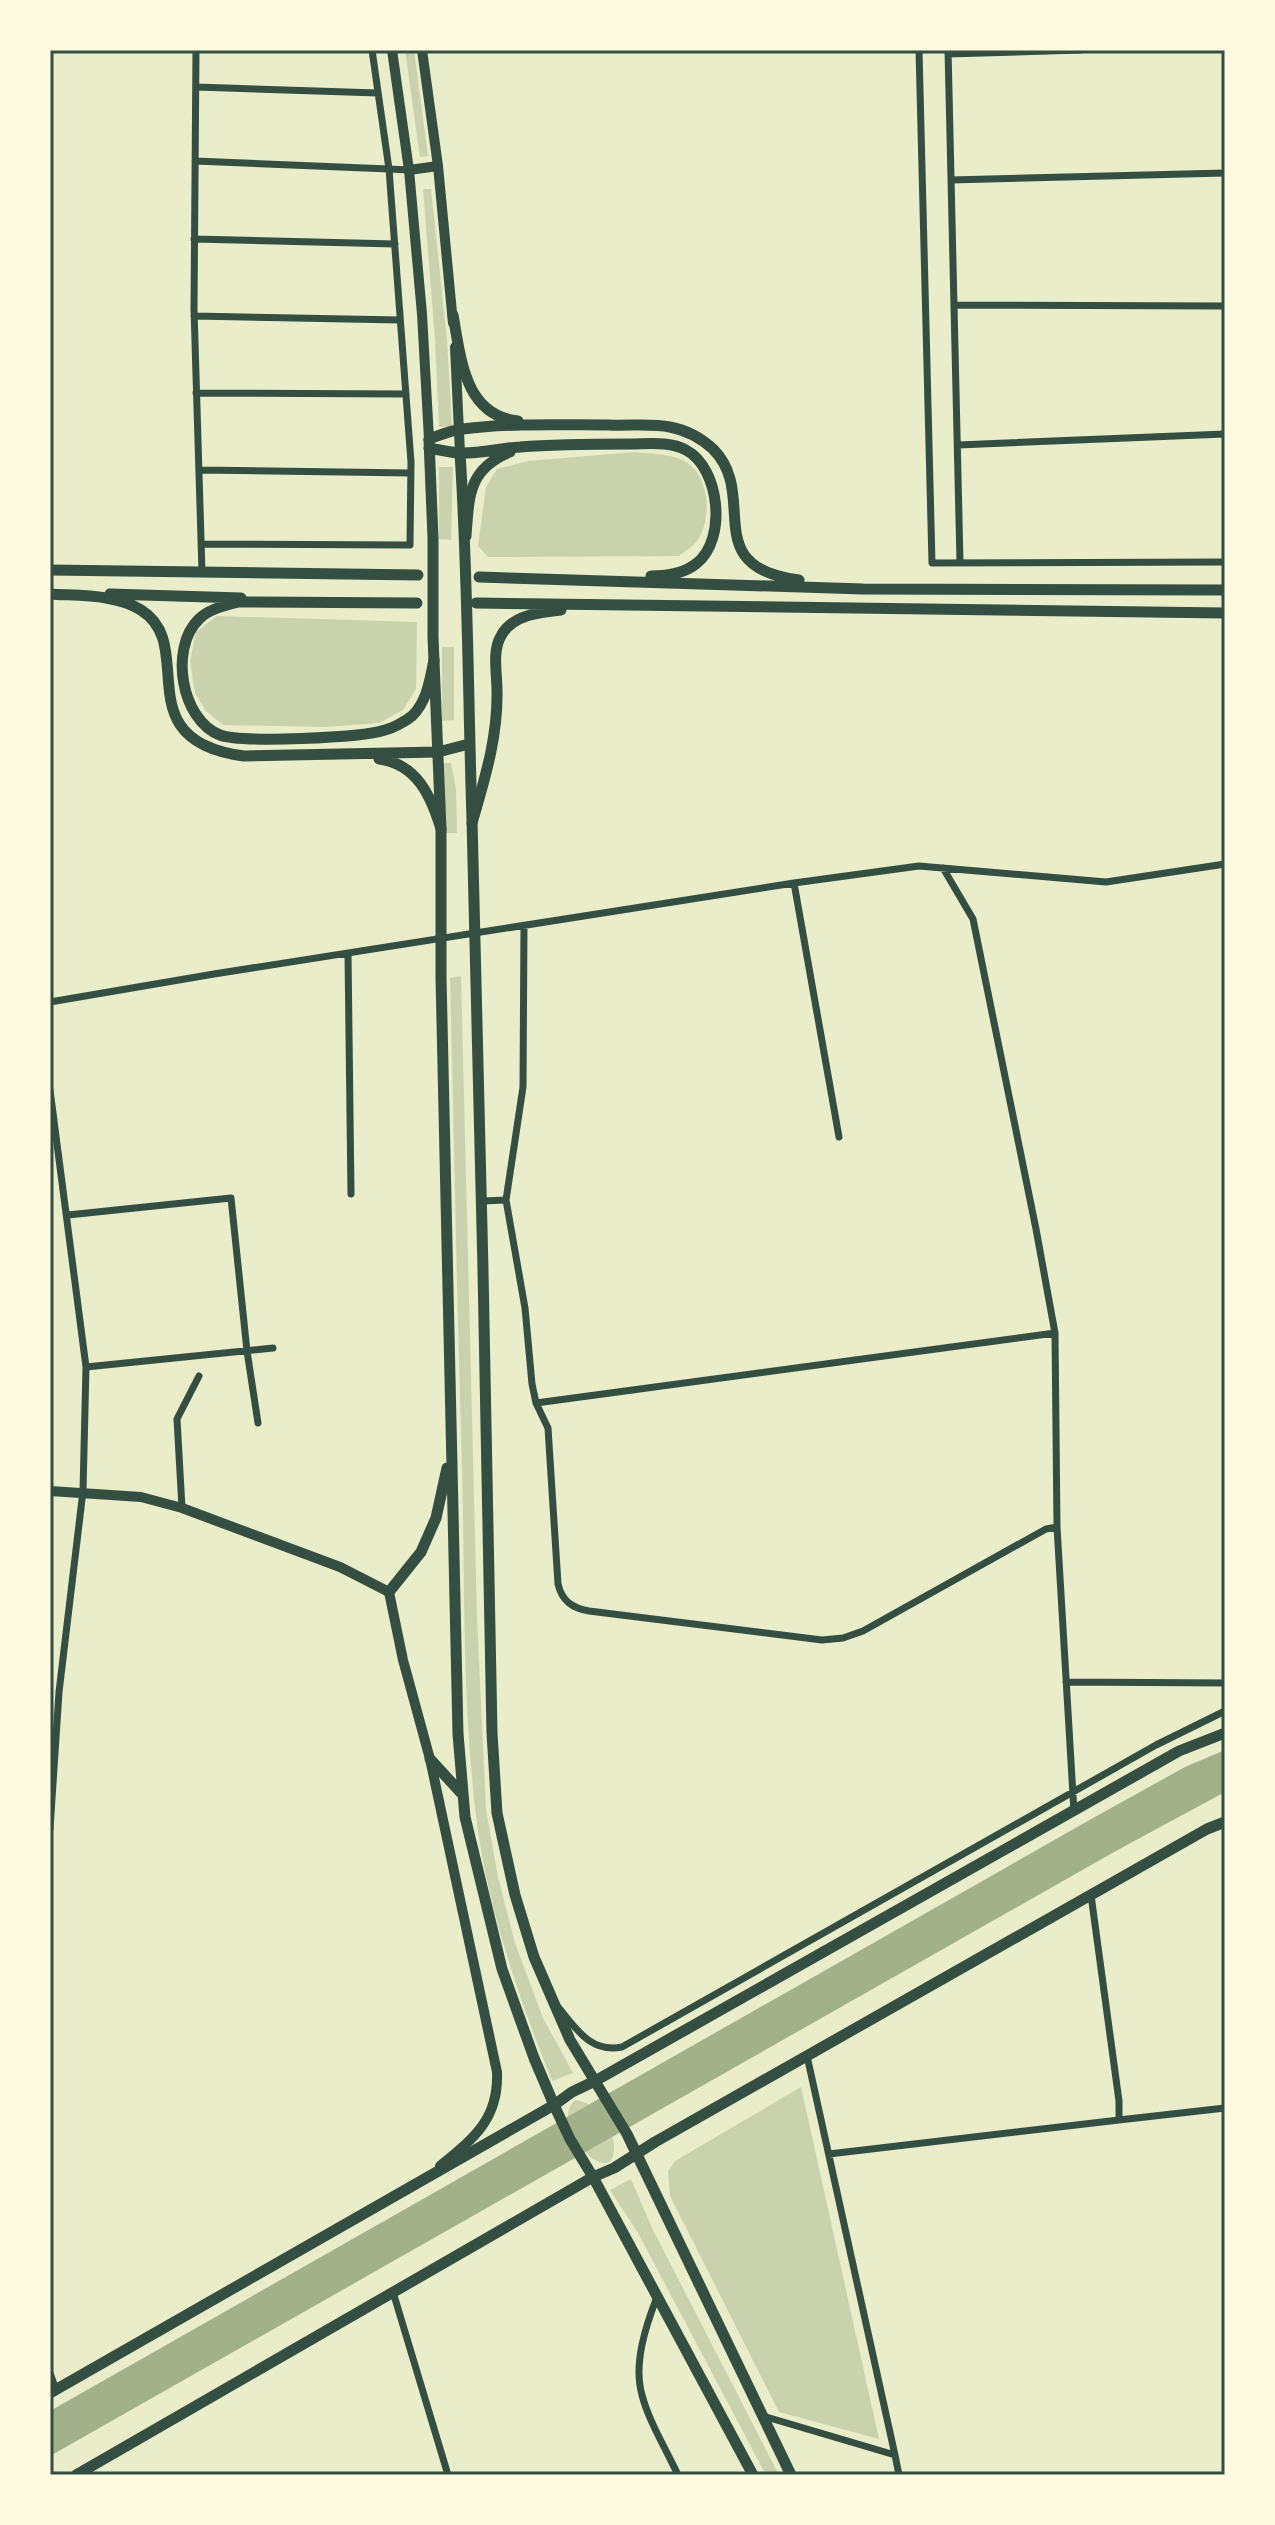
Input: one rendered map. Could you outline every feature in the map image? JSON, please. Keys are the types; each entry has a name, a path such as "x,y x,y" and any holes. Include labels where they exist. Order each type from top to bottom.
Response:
{"main road":[{"path":"392,50 409,170 422,314 433,538 458,1734 465,1817 502,1969 556,2109 753,2475"},
{"path":"422,50 438,166 453,315 466,536 492,1718 497,1813 515,1895 534,1957 570,2040 627,2134 791,2475"},
{"path":"409,170 438,166"},
{"path":"453,315 471,392 485,409 507,420 550,425"},
{"path":"429,444 461,429 550,425 668,426 692,434 712,448 722,461 731,481 737,540 743,555 756,567 777,578 863,589"},
{"path":"429,444 460,453 523,446 667,445 686,450 702,464 712,482 716,509 713,542 699,562 682,572 657,576 550,579"},
{"path":"466,536 470,492 480,472 497,457 523,446"},
{"path":"50,570 418,575"},
{"path":"479,577 863,589 1225,590"},
{"path":"50,593 417,603 238,602 216,608 199,619 187,636 183,656 184,687 189,705 202,723 221,735 248,739 360,735 387,730 413,715 428,691 434,660"},
{"path":"50,593 119,601 142,610 157,624 163,639 171,707 195,741 218,753 244,756 438,752 469,744"},
{"path":"476,603 1225,613"},
{"path":"472,823 494,742 496,655 502,633 513,623 530,615 615,605"},
{"path":"346,754 390,760 414,774 434,807 441,829"},
{"path":"389,1592 421,1552 436,1518 451,1448"},
{"path":"50,1491 141,1497 182,1508 340,1567 389,1592"},
{"path":"389,1592 403,1660 430,1759 497,2072 494,2107 474,2138 427,2177"},
{"path":"53,2392 427,2177 556,2109 572,2092 598,2086 1179,1751 1225,1733"},
{"path":"430,1759 463,1795"},
{"path":"76,2475 593,2177 614,2168 1207,1829 1225,1822"}],"street":[{"path":"196,50 194,316 202,572"},
{"path":"201,544 410,545 411,473 395,244 389,169 372,50"},
{"path":"919,50 932,563 1225,562"},
{"path":"960,562 948,52 1081,50"},
{"path":"196,87 378,93"},
{"path":"195,161 409,170"},
{"path":"951,180 1225,173"},
{"path":"194,239 395,244"},
{"path":"955,305 1225,306"},
{"path":"194,316 400,320"},
{"path":"196,393 406,394"},
{"path":"958,445 1225,434"},
{"path":"199,470 411,473"},
{"path":"50,1002 794,883 919,866 1106,882 1225,864"},
{"path":"943,868 973,919 1055,1333 1057,1527 1074,1812"},
{"path":"794,883 839,1137"},
{"path":"524,926 523,1087 506,1200 525,1308 536,1403 548,1428 558,1584 564,1599 578,1609 822,1640 843,1638 863,1631 1046,1529 1057,1527"},
{"path":"348,954 351,1194"},
{"path":"50,1090 86,1367 83,1491 59,1692 50,1829"},
{"path":"68,1215 231,1198 258,1423"},
{"path":"482,1201 506,1200"},
{"path":"536,1403 1055,1333"},
{"path":"86,1367 273,1348"},
{"path":"182,1508 177,1419 199,1376"},
{"path":"1066,1682 1225,1683"},
{"path":"553,2000 578,2032 598,2046 609,2049 622,2047 1156,1745 1225,1711"},
{"path":"1091,1895 1119,2120"},
{"path":"807,2056 899,2475"},
{"path":"829,2154 1225,2108"},
{"path":"393,2292 448,2475"},
{"path":"657,2297 640,2361 640,2384 643,2399 678,2475"},
{"path":"50,2373 53,2392"},
{"path":"762,2416 895,2455"}],"shaded area":[{"path":"405,50 414,50 428,156 420,157"},
{"path":"423,189 431,189 447,340 452,427 439,427"},
{"path":"634,452 683,460 701,480 706,500 705,522 696,542 679,556 488,557 478,546 486,487 497,469 528,461"},
{"path":"439,467 453,467 451,540 439,539"},
{"path":"217,616 417,622 416,689 403,710 379,723 326,727 223,725 206,711 195,693 190,661 196,632"},
{"path":"442,647 454,647 454,720 442,721"},
{"path":"443,763 451,763 456,789 457,833 445,833"},
{"path":"461,976 477,1618 486,1809 498,1877 515,1943 543,2018 573,2073 552,2081 504,1946 486,1877 471,1765 465,1638 450,978"},
{"path":"1225,1750 1225,1792 50,2456 50,2411 1093,1818 1185,1767"},
{"path":"801,2087 879,2439 779,2412 670,2196 668,2171 675,2161"},
{"path":"575,2100 591,2106 604,2118 614,2142 611,2161 603,2163 593,2159 575,2138 569,2124 569,2111"},
{"path":"631,2179 652,2228 779,2475 766,2475 638,2233 610,2190"}]}
